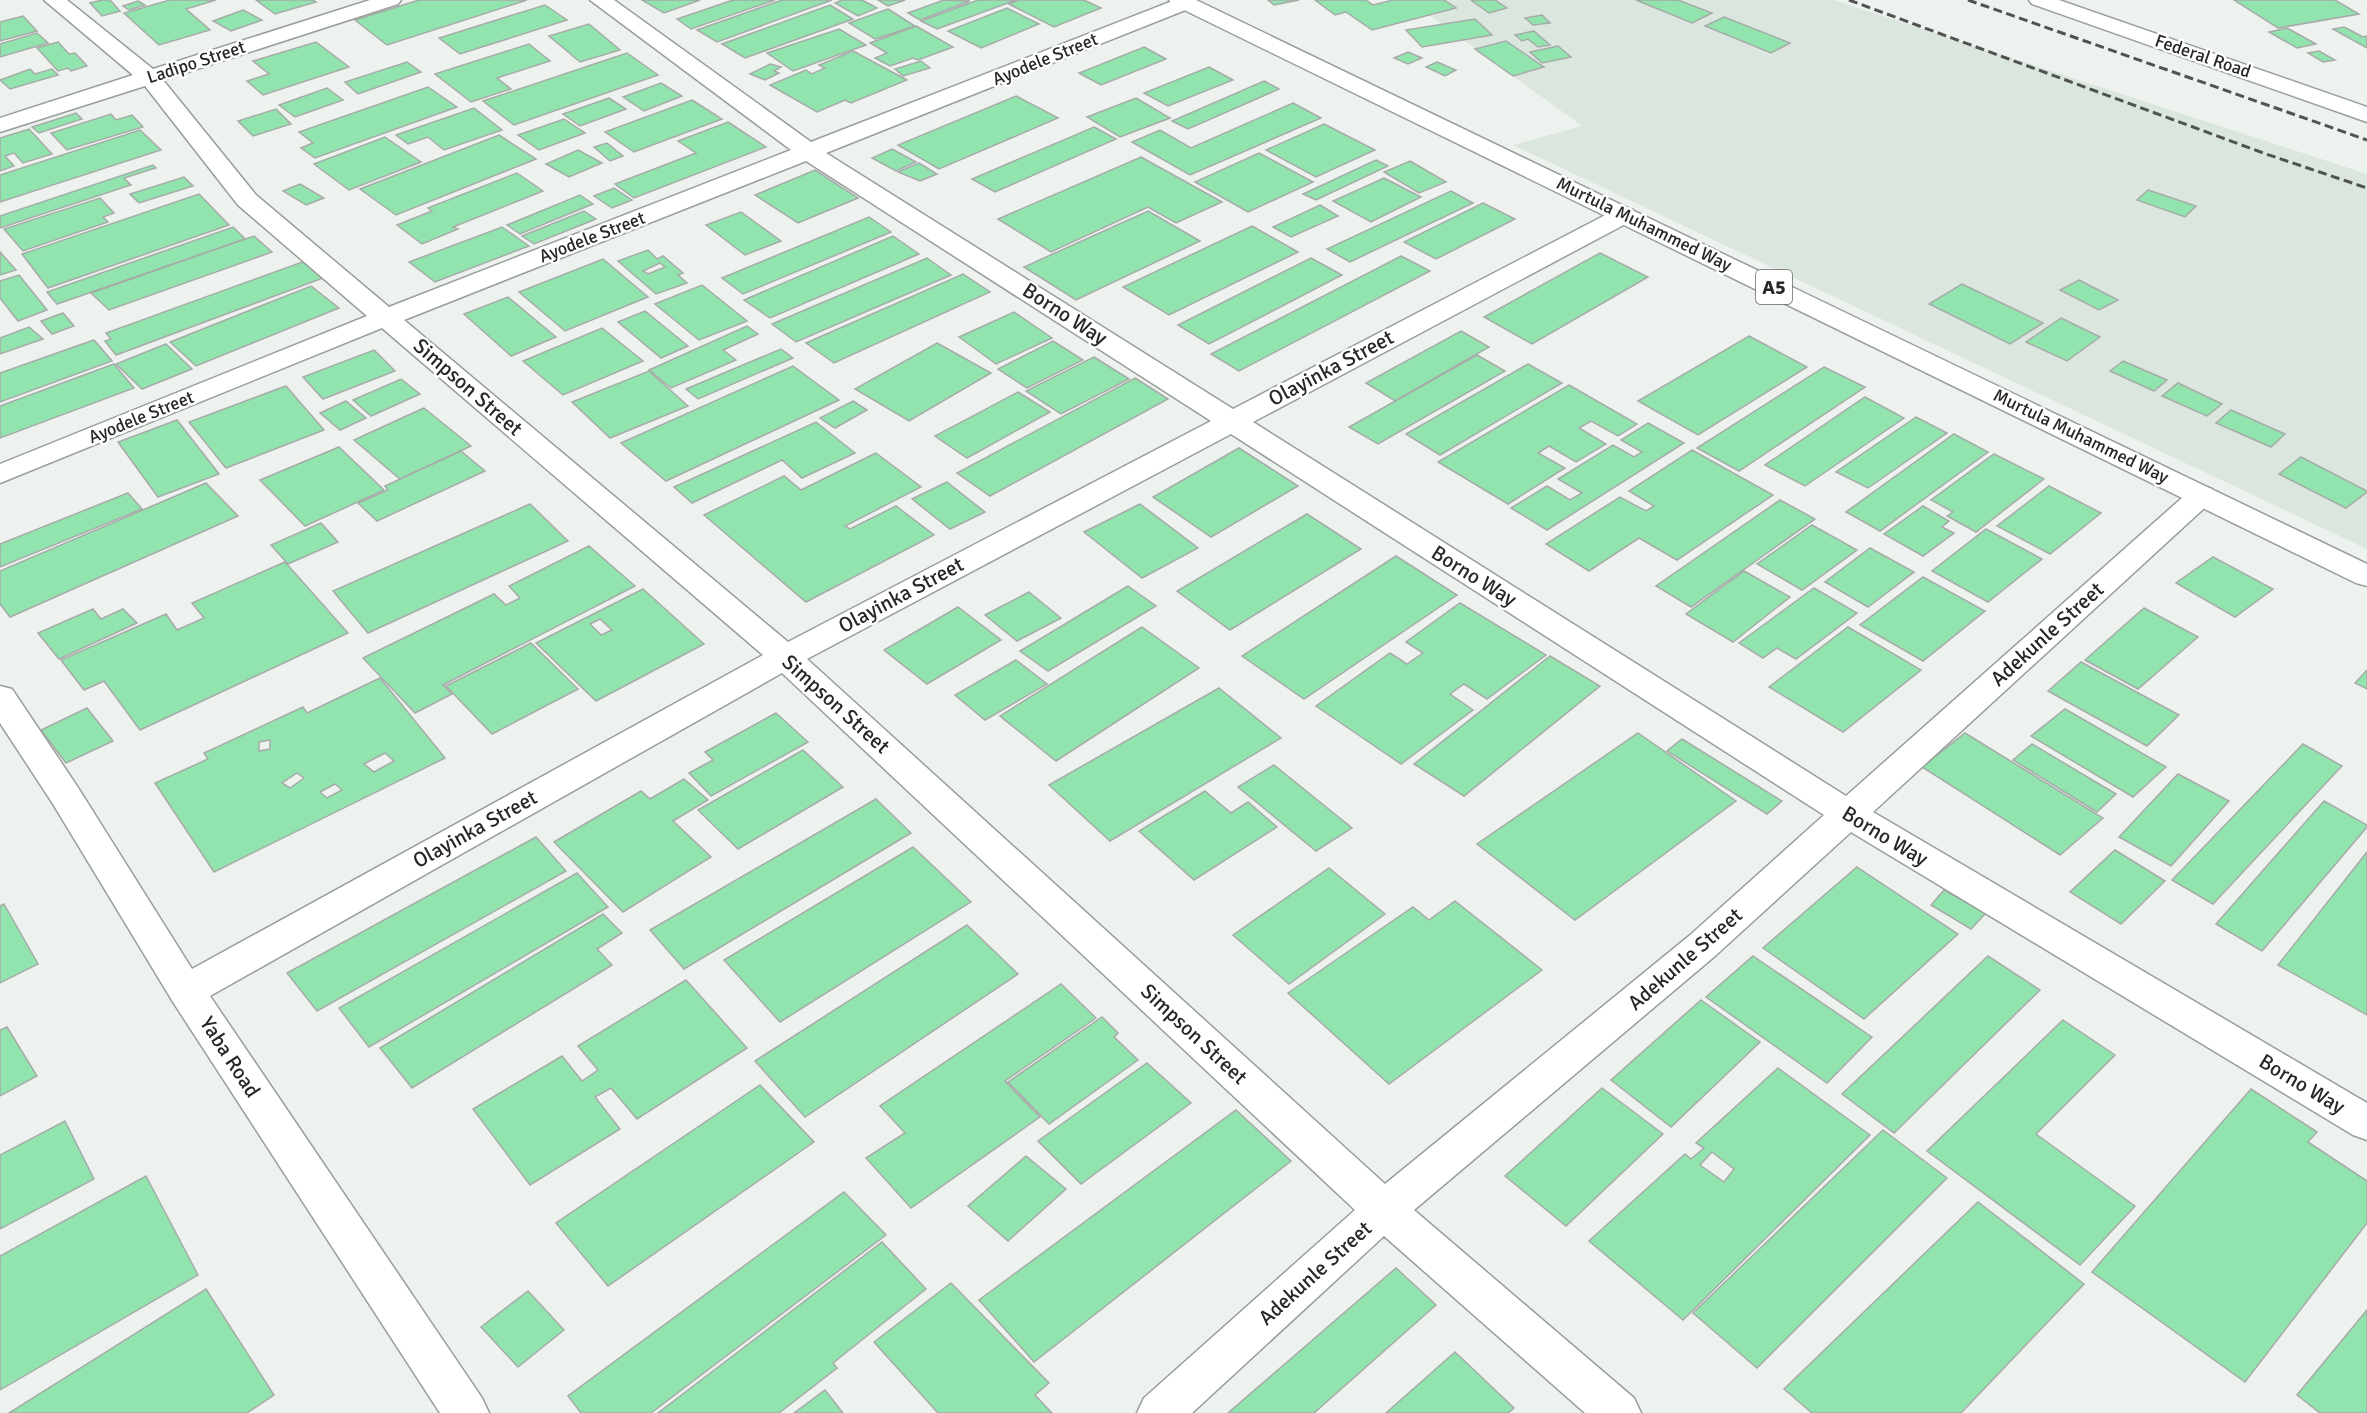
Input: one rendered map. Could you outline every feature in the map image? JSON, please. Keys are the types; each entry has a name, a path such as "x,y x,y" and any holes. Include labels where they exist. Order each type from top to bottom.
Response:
{"street":[{"name":"Simpson Street","path":"54,0 149,77 247,200 785,657 1384,1210 1618,1413"},
{"name":"Ladipo Street","path":"0,125 391,0"},
{"name":"Borno Way","path":"600,0 665,45 809,152 1847,813 2367,1123"},
{"name":"Federal Road","path":"2038,0 2367,115"},
{"name":"Ayodele Street","path":"0,474 387,317 809,152 1183,2"},
{"name":"Murtula Muhammed Way","path":"1183,2 2367,576"},
{"name":"Olayinka Street","path":"186,991 785,657 1624,214"},
{"name":"Adekunle Street","path":"1160,1413 1384,1210 1702,946 2202,495"},
{"name":"Yaba Road","path":"0,698 65,795 186,991 466,1413"}],"shaded area":[{"path":"1408,0 1834,0 2367,174 2367,549 1513,145 1582,126"}],"building":[{"path":"110,0 120,11 102,16 90,3"},
{"path":"170,0 216,0 186,9 210,30 159,45 124,13"},
{"path":"256,0 313,0 316,2 275,14"},
{"path":"419,0 527,0 387,45 355,20"},
{"path":"642,0 700,0 664,13"},
{"path":"733,0 775,0 691,29 677,19"},
{"path":"782,0 832,0 717,42 697,30"},
{"path":"842,0 862,0 877,8 858,16 835,3"},
{"path":"878,0 905,0 888,6"},
{"path":"944,0 970,1 920,20 908,13"},
{"path":"978,0 1016,0 937,29 921,21"},
{"path":"1019,0 1084,0 1101,8 1054,27 1009,4"},
{"path":"1268,0 1299,0 1274,5"},
{"path":"1315,0 1366,0 1373,5 1393,0 1444,0 1456,8 1372,30 1346,12 1335,15"},
{"path":"1471,0 1495,0 1507,8 1489,13"},
{"path":"1636,0 1678,0 1712,13 1692,23"},
{"path":"2234,0 2335,0 2359,14 2278,28"},
{"path":"138,1 145,5 129,10 123,6"},
{"path":"545,5 567,20 460,54 439,38"},
{"path":"830,5 853,19 745,58 722,44"},
{"path":"1007,8 1039,24 981,48 948,31"},
{"path":"888,9 915,26 875,39 849,23"},
{"path":"243,10 262,20 231,31 213,21"},
{"path":"1542,15 1550,23 1533,25 1525,18"},
{"path":"23,16 37,31 0,41 0,22"},
{"path":"1724,17 1790,43 1771,53 1705,26"},
{"path":"1475,19 1492,35 1422,47 1406,30"},
{"path":"589,24 620,50 580,62 549,36"},
{"path":"916,26 953,47 918,60 913,58 890,66 875,58 887,53 870,43"},
{"path":"2344,27 2363,37 2367,36 2367,48 2333,29"},
{"path":"2287,28 2316,44 2297,48 2269,32"},
{"path":"839,29 866,45 793,71 767,53"},
{"path":"1534,31 1550,45 1538,47 1528,39 1522,41 1515,35"},
{"path":"37,33 48,43 0,57 0,44"},
{"path":"1506,41 1544,67 1513,76 1475,49"},
{"path":"58,42 69,54 75,53 87,66 71,71 68,68 58,71 37,48"},
{"path":"316,42 349,67 263,95 247,81 269,74 253,61"},
{"path":"529,44 550,61 497,78 511,89 471,102 435,74"},
{"path":"1558,46 1571,57 1542,63 1530,52"},
{"path":"1144,47 1166,59 1101,85 1079,73"},
{"path":"853,51 907,80 851,103 845,100 817,112 770,85 806,70 812,74 825,68 819,65"},
{"path":"2319,51 2335,60 2323,62 2308,53"},
{"path":"1408,52 1422,58 1408,64 1394,58"},
{"path":"627,53 658,75 514,125 483,101"},
{"path":"921,61 930,68 903,76 895,69"},
{"path":"407,62 421,72 358,94 345,82"},
{"path":"1437,62 1456,70 1445,76 1426,67"},
{"path":"770,64 781,67 774,71 779,73 765,80 750,74"},
{"path":"1209,67 1233,80 1168,106 1144,93"},
{"path":"30,69 35,74 52,69 58,75 10,89 0,80"},
{"path":"1264,81 1279,89 1188,129 1172,121"},
{"path":"661,83 682,96 644,111 623,97"},
{"path":"428,87 457,107 315,158 301,148 313,143 299,132"},
{"path":"327,88 343,100 295,117 279,105"},
{"path":"1016,96 1058,118 939,169 898,145"},
{"path":"609,98 626,109 580,126 563,114"},
{"path":"1136,98 1170,118 1120,137 1087,117"},
{"path":"692,100 722,119 634,152 605,132"},
{"path":"1293,103 1321,118 1190,175 1132,142 1160,130 1191,148"},
{"path":"474,108 502,130 444,150 428,137 408,144 396,135"},
{"path":"276,109 291,124 253,136 238,121"},
{"path":"76,113 82,119 39,133 32,127"},
{"path":"111,114 116,120 132,115 143,127 67,150 51,133"},
{"path":"564,119 585,133 539,150 518,135"},
{"path":"728,122 766,147 634,198 615,184 696,153 678,141"},
{"path":"1324,124 1375,150 1316,177 1266,150"},
{"path":"1094,127 1116,139 995,192 972,179"},
{"path":"29,129 52,154 23,163 14,153 5,156 14,166 0,171 0,138"},
{"path":"140,130 161,150 0,202 0,175"},
{"path":"499,135 536,159 396,215 360,189"},
{"path":"385,137 421,162 349,190 314,164"},
{"path":"607,143 623,156 610,161 594,147"},
{"path":"892,149 916,162 896,171 872,158"},
{"path":"578,150 602,163 569,177 546,164"},
{"path":"1259,153 1313,182 1248,212 1195,182"},
{"path":"1141,157 1222,202 1176,223 1148,207 1051,252 998,219"},
{"path":"1376,160 1388,166 1316,200 1303,194"},
{"path":"1410,161 1446,182 1419,193 1384,172"},
{"path":"919,163 937,174 920,181 898,172"},
{"path":"153,165 156,168 124,178 131,185 0,228 0,216"},
{"path":"815,170 858,198 798,223 755,195"},
{"path":"517,173 543,191 453,227 458,229 422,244 397,225 432,211 428,208"},
{"path":"184,177 193,186 139,203 130,194"},
{"path":"1384,178 1421,197 1371,222 1333,201"},
{"path":"300,184 324,198 306,205 283,191"},
{"path":"614,188 632,200 612,208 594,196"},
{"path":"2148,190 2196,206 2185,217 2137,200"},
{"path":"1451,191 1473,203 1350,262 1327,249"},
{"path":"199,194 229,225 48,288 22,254"},
{"path":"580,195 593,204 520,234 507,225"},
{"path":"100,198 114,213 103,217 108,222 23,251 4,229"},
{"path":"1483,203 1515,219 1436,259 1404,242"},
{"path":"1320,205 1338,216 1291,237 1273,227"},
{"path":"584,211 596,219 534,244 522,236"},
{"path":"1148,211 1200,241 1076,300 1024,267"},
{"path":"741,212 781,241 745,255 706,225"},
{"path":"869,217 891,232 743,294 722,278"},
{"path":"1252,226 1298,252 1169,315 1123,287"},
{"path":"233,227 245,239 57,304 47,292"},
{"path":"502,227 529,246 435,282 409,262"},
{"path":"254,236 272,252 109,310 91,293"},
{"path":"893,236 919,254 770,318 744,300"},
{"path":"648,250 657,259 663,256 683,273 678,275 687,283 656,294 618,261","holes":["660,263 665,267 648,274 643,271"]},
{"path":"0,252 16,270 0,275"},
{"path":"1600,253 1648,277 1532,344 1484,317"},
{"path":"1401,256 1430,271 1239,371 1211,354"},
{"path":"927,258 951,275 796,342 772,324"},
{"path":"1311,258 1342,275 1209,344 1178,325"},
{"path":"603,259 648,297 565,331 519,292"},
{"path":"305,261 323,278 116,355 105,341 111,339 106,333"},
{"path":"963,274 990,292 834,363 806,343"},
{"path":"19,275 47,310 18,321 0,298 0,281"},
{"path":"2079,280 2118,300 2099,310 2060,290"},
{"path":"1962,284 2043,323 2010,344 1929,304"},
{"path":"702,285 747,321 699,340 655,304"},
{"path":"311,286 339,308 196,366 170,342"},
{"path":"508,297 556,337 511,356 464,314"},
{"path":"645,311 688,346 661,358 618,322"},
{"path":"1014,312 1052,338 996,364 959,337"},
{"path":"63,313 74,326 52,334 41,321"},
{"path":"2061,318 2100,337 2067,361 2026,342"},
{"path":"747,326 758,334 723,350 736,360 671,388 649,370"},
{"path":"29,327 43,339 0,354 0,338"},
{"path":"602,328 643,361 563,395 523,361"},
{"path":"1461,331 1489,347 1395,401 1366,383"},
{"path":"1749,336 1807,367 1698,435 1638,401"},
{"path":"94,340 112,361 0,402 0,373"},
{"path":"1053,341 1083,360 1027,388 998,369"},
{"path":"937,343 991,373 909,421 855,389"},
{"path":"166,344 192,369 142,389 116,364"},
{"path":"781,349 793,358 698,399 686,389"},
{"path":"374,350 395,371 323,399 303,377"},
{"path":"1477,355 1505,371 1378,444 1349,427"},
{"path":"1094,357 1129,379 1061,414 1026,391"},
{"path":"2123,361 2167,380 2154,391 2110,371"},
{"path":"114,364 134,388 0,438 0,406"},
{"path":"1528,364 1562,383 1440,455 1406,434"},
{"path":"793,366 839,400 666,481 621,443"},
{"path":"1824,367 1865,387 1739,471 1697,448"},
{"path":"649,371 688,406 610,438 572,402"},
{"path":"1135,378 1168,399 990,496 957,473"},
{"path":"401,379 420,394 371,416 353,400"},
{"path":"2178,383 2222,404 2207,416 2162,396"},
{"path":"1569,385 1637,424 1618,436 1591,421 1579,428 1606,444 1576,462 1549,446 1538,453 1565,468 1508,504 1438,462"},
{"path":"286,386 324,430 226,468 189,422"},
{"path":"1018,392 1050,412 967,458 935,436"},
{"path":"1865,397 1904,418 1805,486 1765,465"},
{"path":"346,401 366,418 340,430 320,413"},
{"path":"853,401 867,410 835,428 820,418"},
{"path":"424,408 471,446 400,479 354,440"},
{"path":"2231,410 2285,434 2271,447 2216,423"},
{"path":"1916,417 1947,433 1868,488 1836,472"},
{"path":"177,420 219,474 158,497 118,442"},
{"path":"816,422 855,453 802,478 782,460 692,503 674,487"},
{"path":"1648,423 1684,443 1547,530 1511,508 1547,486 1570,500 1582,493 1558,479 1613,445 1634,457 1642,452 1621,440"},
{"path":"1954,434 1988,452 1880,531 1846,512"},
{"path":"339,447 384,490 305,526 260,480"},
{"path":"1239,448 1298,486 1211,537 1153,497"},
{"path":"1692,450 1773,495 1677,560 1639,538 1589,571 1546,544 1620,497 1646,511 1654,506 1629,491"},
{"path":"461,451 485,471 377,521 358,503 388,490 385,486"},
{"path":"876,453 921,487 845,526 850,529 896,506 934,535 806,602 704,515 784,476 801,490"},
{"path":"1994,454 2044,479 1976,532 1947,516 1953,512 1931,500"},
{"path":"2301,457 2367,492 2346,508 2279,474"},
{"path":"947,482 985,512 950,529 912,499"},
{"path":"206,483 238,516 10,617 0,604 0,571"},
{"path":"2049,486 2101,513 2050,554 1997,526"},
{"path":"128,493 142,509 0,567 0,544"},
{"path":"1780,500 1815,519 1691,607 1656,586"},
{"path":"530,504 568,541 368,633 333,591"},
{"path":"1140,504 1198,548 1142,578 1084,532"},
{"path":"1923,506 1949,521 1942,527 1954,533 1923,556 1884,534"},
{"path":"1307,514 1361,549 1230,630 1177,591"},
{"path":"321,523 338,542 288,564 271,545"},
{"path":"1812,525 1857,550 1802,590 1757,564"},
{"path":"1986,529 2042,559 1988,602 1932,571"},
{"path":"589,546 635,586 443,685 452,694 415,713 363,658 494,594 506,605 520,598 509,586"},
{"path":"1870,548 1914,572 1868,607 1825,582"},
{"path":"1396,556 1457,595 1304,699 1242,656"},
{"path":"2213,557 2273,589 2235,617 2176,583"},
{"path":"285,562 348,633 140,730 104,681 84,690 61,660 166,614 177,630 204,618 192,603"},
{"path":"1744,571 1790,597 1733,642 1686,614"},
{"path":"1923,577 1985,611 1923,661 1860,625"},
{"path":"1128,586 1156,606 1048,671 1020,651"},
{"path":"1814,588 1857,613 1796,659 1777,648 1763,658 1739,643"},
{"path":"643,589 704,644 596,701 536,643","holes":["600,619 612,630 601,635 590,624"]},
{"path":"1029,592 1061,618 1017,641 985,615"},
{"path":"1460,603 1546,655 1487,699 1464,684 1450,694 1473,710 1401,764 1316,706 1390,653 1407,664 1423,653 1406,642"},
{"path":"958,607 1001,640 927,684 884,650"},
{"path":"2144,608 2198,637 2138,689 2085,660"},
{"path":"93,609 101,619 123,609 137,623 59,659 38,633"},
{"path":"1142,627 1199,668 1056,761 1000,716"},
{"path":"1848,627 1921,670 1843,732 1769,687"},
{"path":"531,643 578,689 492,734 446,686"},
{"path":"1550,656 1600,686 1464,796 1414,764"},
{"path":"1016,660 1047,684 985,720 955,695"},
{"path":"2081,662 2179,715 2147,746 2048,691"},
{"path":"2367,670 2367,689 2355,683"},
{"path":"380,678 445,758 214,872 155,783 208,759 204,753 303,707 307,713","holes":["270,740 270,749 259,751 259,742","385,753 394,761 374,772 364,764","297,773 304,778 290,788 282,783","335,784 342,790 327,798 320,792"]},
{"path":"1219,688 1281,738 1110,841 1049,785"},
{"path":"87,708 113,741 66,763 41,730"},
{"path":"2065,709 2166,767 2133,797 2031,736"},
{"path":"776,713 808,742 711,796 689,773 713,760 705,752"},
{"path":"1638,733 1736,801 1575,920 1477,844"},
{"path":"1965,733 2103,818 2060,855 1922,767"},
{"path":"1682,739 1782,801 1767,814 1667,751"},
{"path":"2032,744 2116,794 2097,812 2013,760"},
{"path":"2303,744 2342,766 2213,904 2172,880"},
{"path":"803,750 843,787 738,849 698,810"},
{"path":"1274,765 1352,828 1316,851 1238,787"},
{"path":"2178,774 2229,801 2171,866 2119,837"},
{"path":"684,779 708,800 673,821 711,857 623,912 554,842 641,791 650,799"},
{"path":"1205,791 1231,813 1248,802 1277,827 1194,880 1139,831"},
{"path":"876,799 911,833 684,969 650,930"},
{"path":"2324,801 2367,827 2262,951 2216,924"},
{"path":"536,837 566,871 317,1011 287,973"},
{"path":"913,847 971,902 780,1022 724,960"},
{"path":"2115,850 2165,881 2121,924 2070,892"},
{"path":"2367,852 2367,1015 2278,965"},
{"path":"1857,867 1958,934 1864,1019 1763,948"},
{"path":"1329,868 1385,914 1289,984 1233,935"},
{"path":"577,873 608,907 369,1047 339,1008"},
{"path":"1944,890 1986,913 1971,929 1931,905"},
{"path":"1455,901 1542,970 1389,1084 1288,993 1413,907 1429,920"},
{"path":"4,904 38,964 0,983 0,906"},
{"path":"603,914 622,933 597,949 612,965 412,1088 380,1048"},
{"path":"967,925 1018,974 805,1117 755,1061"},
{"path":"1753,956 1872,1037 1827,1083 1706,997"},
{"path":"1988,956 2040,990 1894,1133 1842,1094"},
{"path":"686,980 747,1048 637,1119 611,1088 595,1097 620,1129 530,1185 473,1109 562,1056 582,1081 598,1070 578,1046"},
{"path":"1061,984 1096,1018 1005,1081 1040,1117 911,1208 866,1158 905,1133 880,1106"},
{"path":"1701,1000 1760,1042 1671,1127 1611,1080"},
{"path":"1102,1017 1118,1033 1114,1037 1138,1060 1049,1124 1008,1082"},
{"path":"2063,1020 2115,1055 2036,1134 2135,1206 2080,1265 1927,1151"},
{"path":"7,1027 37,1076 0,1096 0,1030"},
{"path":"1147,1063 1191,1103 1081,1184 1038,1141"},
{"path":"1778,1068 1870,1135 1683,1320 1589,1241 1685,1154 1691,1159 1704,1148 1696,1143","holes":["1712,1152 1734,1169 1724,1182 1700,1165"]},
{"path":"760,1085 814,1142 608,1286 556,1223"},
{"path":"1602,1088 1663,1134 1566,1226 1505,1176"},
{"path":"2251,1089 2317,1132 2308,1142 2367,1181 2367,1223 2245,1382 2092,1272"},
{"path":"1236,1110 1291,1161 1034,1362 979,1300"},
{"path":"65,1121 94,1179 0,1229 0,1155"},
{"path":"1883,1130 1947,1178 1757,1368 1693,1313"},
{"path":"1026,1156 1066,1189 1008,1241 968,1206"},
{"path":"146,1176 198,1275 0,1390 0,1256"},
{"path":"844,1192 886,1235 651,1413 581,1413 568,1396"},
{"path":"1978,1202 2084,1284 1961,1413 1812,1413 1784,1389"},
{"path":"882,1242 926,1289 833,1363 837,1368 779,1413 658,1413"},
{"path":"1396,1268 1436,1305 1314,1413 1228,1413"},
{"path":"951,1283 1049,1383 1035,1395 1052,1413 938,1413 874,1342"},
{"path":"206,1289 274,1395 247,1413 9,1413"},
{"path":"528,1291 564,1330 518,1367 481,1327"},
{"path":"2367,1310 2367,1413 2320,1413 2297,1395"},
{"path":"1455,1352 1514,1408 1508,1413 1386,1413"},
{"path":"825,1390 843,1413 794,1413"}],"railway":[{"path":"1849,0 2266,154 2367,188"},
{"path":"1968,0 2367,140"}]}
